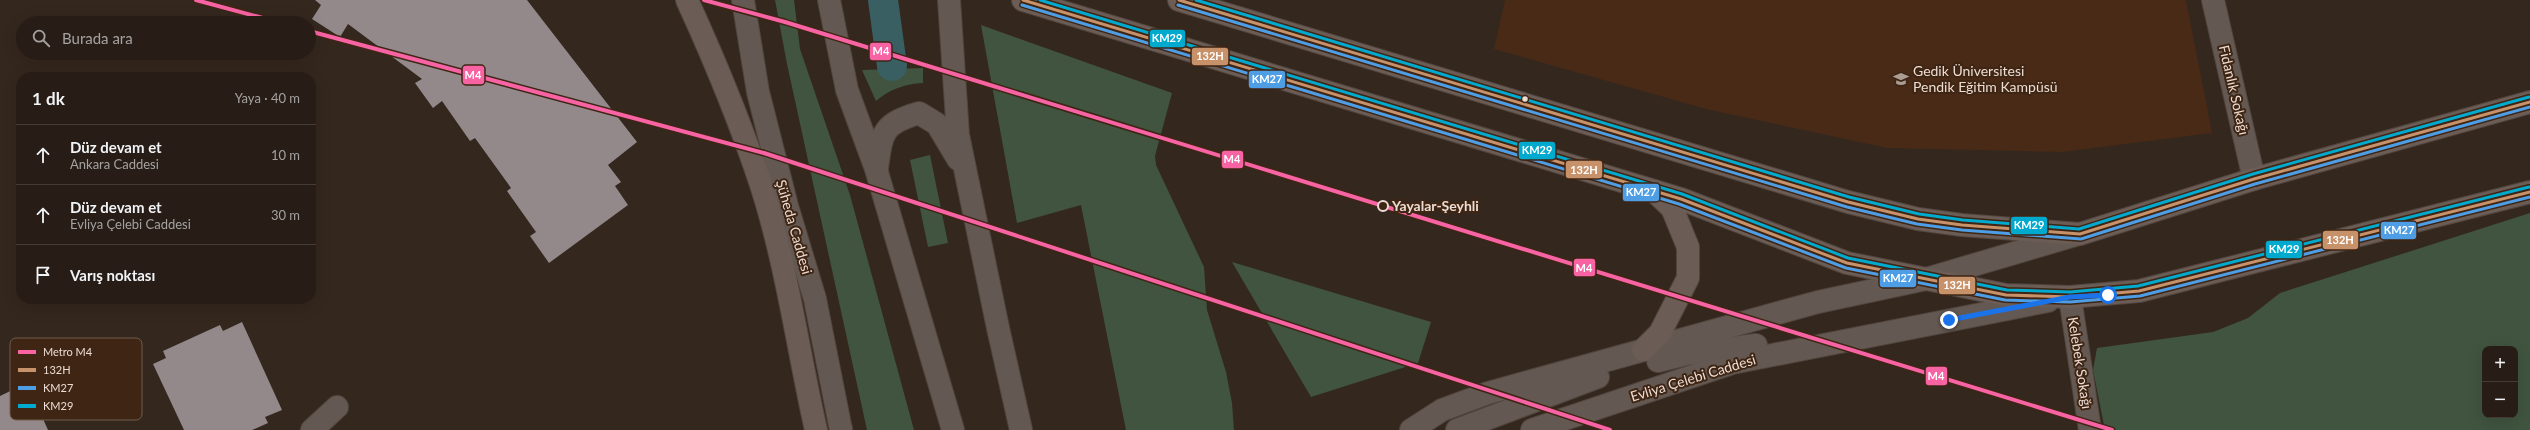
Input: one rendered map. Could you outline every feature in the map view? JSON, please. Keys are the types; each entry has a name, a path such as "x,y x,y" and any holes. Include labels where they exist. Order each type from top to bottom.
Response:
{"main road":[{"path":"687,0 739,121 762,189 784,278 816,430"},
{"path":"1023,0 1653,191 1847,263 2006,295 2070,297 2140,291 2530,192"},
{"path":"1179,0 1848,202 1926,220 2080,234 2254,179 2530,102"},
{"path":"1643,350 1660,333 1688,278 1688,247 1672,208 1653,191"}],"street":[{"name":"Şüheda Caddesi","path":"743,0 758,92 787,206 815,299 841,430"},
{"path":"829,0 847,90 876,169 953,430"},
{"path":"949,0 958,135 1021,430"},
{"name":"Fidanlık Sokağı","path":"2213,0 2254,179"},
{"path":"876,169 881,136 898,120 919,113 937,124 965,170"},
{"path":"1411,430 1442,410 1488,393 1818,302 1926,280 2080,234"},
{"name":"Evliya Çelebi Caddesi","path":"1532,430 1732,363 2070,297"},
{"name":"Kelebek Sokağı","path":"2070,297 2090,430"},
{"path":"1457,430 1585,381 1686,354 1949,320"},
{"path":"312,430 337,407"}],"shaded area":[{"name":"Gedik Üniversitesi Pendik Eğitim Kampüsü","path":"1505,0 2186,0 2212,133 2062,152 1887,148 1706,109 1494,49"}],"green space":[{"path":"775,0 794,0 800,49 850,195 914,430 867,430 787,64"},
{"path":"981,25 1172,93 1155,156 1156,165 1204,267 1207,310 1226,372 1232,403 1234,430 1126,430 1081,205 1017,223"},
{"path":"923,68 923,83 898,88 887,93 876,101 862,70"},
{"path":"930,155 948,243 928,247 910,160"},
{"path":"2530,213 2530,430 2105,430 2093,370 2097,348 2213,332 2248,318 2280,293"},
{"path":"1232,262 1431,322 1418,363 1311,397"}],"building":[{"path":"315,0 527,0 637,142 608,165 621,182 615,186 628,205 549,263 530,236 536,232 507,191 511,188 475,138 470,141 442,101 433,108 415,83 422,79 348,24 340,37 316,22 316,16 314,16 321,5"},
{"path":"242,322 282,410 265,417 268,423 252,430 184,430 153,364 166,358 163,351 220,325 223,331"},
{"path":"10,391 10,420 44,420 48,430 0,430 0,396"}],"waterway":[{"path":"883,0 892,66"}],"metro line":[{"name":"M4","path":"196,0 255,16"},
{"name":"M4","path":"704,0 785,22 2112,430"},
{"name":"M4","path":"316,33 764,153 1610,430"}],"transit line":[{"name":"132H","path":"1023,0 1681,199 1847,263 2006,295 2070,297 2139,291 2530,192"},
{"name":"KM29","path":"1040,0 1682,194 1848,258 2007,290 2070,292 2138,286 2529,187"},
{"name":"132H","path":"1179,0 1848,202 1918,219 1962,225 2080,234 2254,179 2530,102"},
{"name":"KM29","path":"1196,0 1849,197 1919,214 1963,220 2079,229 2253,174 2529,97"},
{"name":"KM27","path":"1022,5 1679,204 1846,268 2005,300 2070,302 2140,296 2530,197"},
{"name":"KM27","path":"1178,5 1847,207 1917,224 1962,230 2081,239 2255,184 2530,107"}],"place":[{"name":"Gedik Üniversitesi Pendik Eğitim Kampüsü","path":"1901,79"},
{"name":"Yayalar-Şeyhli","path":"1383,206"}],"route":[{"path":"1949,320 2070,297 2108,295"}]}
